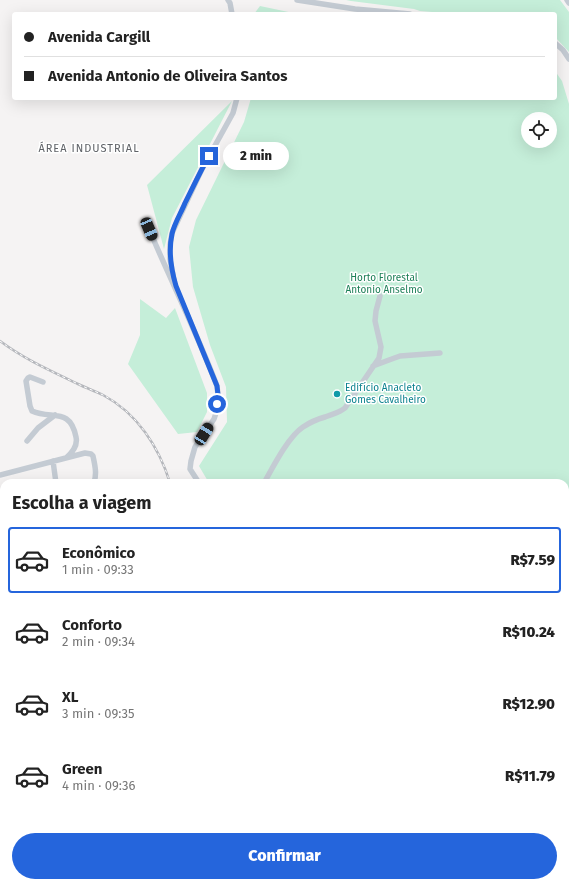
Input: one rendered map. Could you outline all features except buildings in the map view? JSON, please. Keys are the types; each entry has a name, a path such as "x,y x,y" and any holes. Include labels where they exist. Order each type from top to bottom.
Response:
{"street":[{"path":"297,0 355,9 388,12"},
{"path":"230,1 232,12"},
{"path":"557,45 569,58"},
{"path":"183,305 172,273 170,245 172,233 202,169 233,113 236,100"},
{"path":"149,229 217,386 217,410 214,419 195,447 191,461 190,468 196,479"},
{"path":"266,479 295,434 302,428 325,416 345,408 379,358 381,347 375,321 380,296"},
{"path":"373,366 400,356 440,353"},
{"path":"43,382 30,377 28,378 26,382 30,406 32,411 36,413 63,417 70,422 73,427 76,444 74,450 66,458"},
{"path":"27,441 38,428 54,415"},
{"path":"0,475 85,453 93,456 96,469 95,479"},
{"path":"53,462 55,479"}],"green space":[{"path":"346,0 560,0 569,12 569,52 557,39 557,12 432,12"},
{"path":"260,6 288,12 256,12"},
{"name":"Horto Florestal Antonio Anselmo","path":"557,74 562,81 569,104 569,479 207,479 199,466 227,422 226,387 210,345 193,287 189,247 196,220 244,122 250,100 557,100"},
{"path":"232,101 172,218 164,249 147,185"},
{"path":"140,299 166,318 175,308 207,393 207,412 197,432 178,434 128,364 140,335"}],"railway":[{"path":"0,341 38,364 103,395 126,411 136,421 153,444 168,479"}],"place":[{"name":"Edifício Anacleto Gomes Cavalheiro","path":"337,394"}],"district":[{"name":"ÁREA INDUSTRIAL","path":"89,148"}],"route":[{"path":"209,156 180,213 172,233 170,259 172,273 183,305 217,386 217,404"}]}
